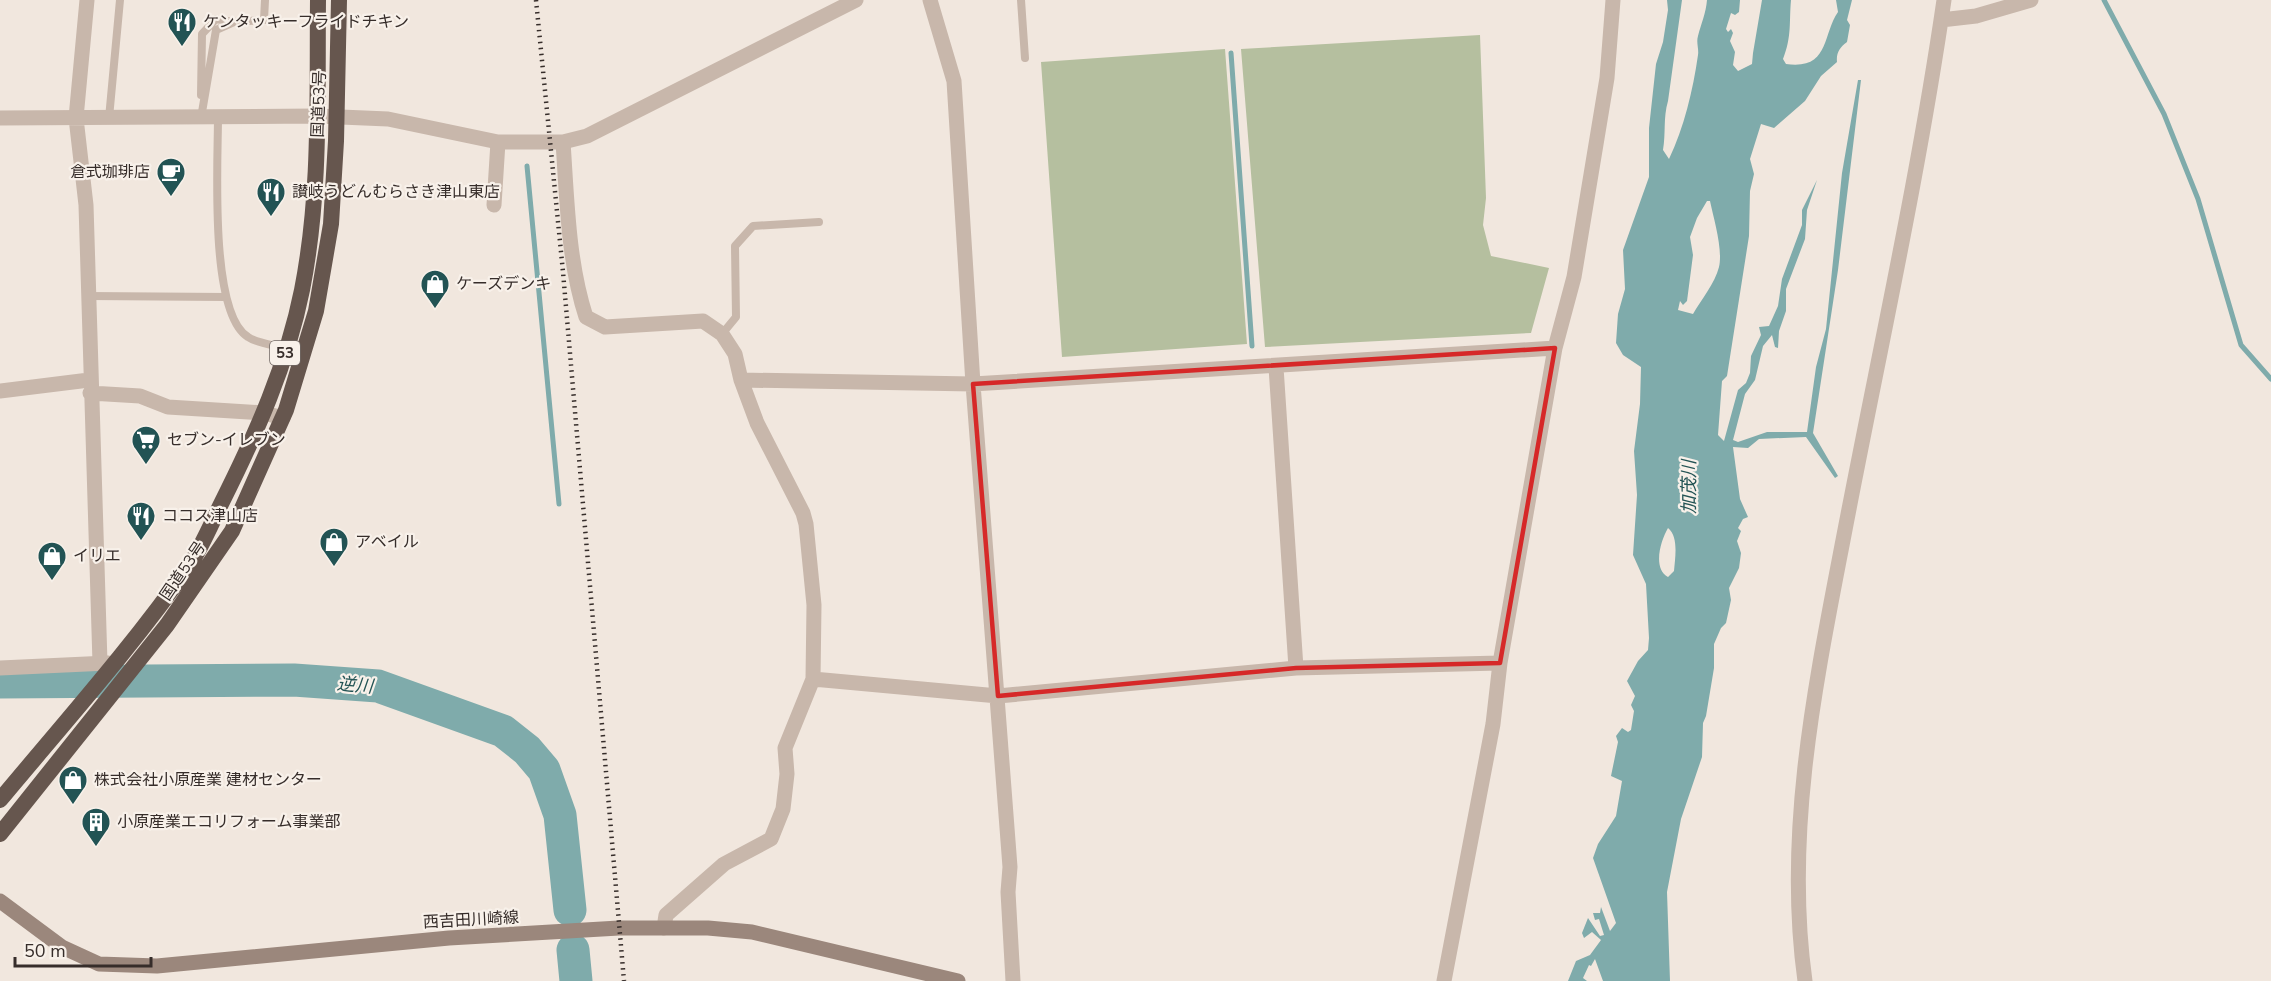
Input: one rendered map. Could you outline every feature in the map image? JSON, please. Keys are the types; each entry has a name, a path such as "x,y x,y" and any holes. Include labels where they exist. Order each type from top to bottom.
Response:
{"highway":[{"name":"国道53号","path":"0,800 81,703 107,663 192,561 264,413 286,348 302,290 310,229 318,146 318,0"},
{"name":"国道53号","path":"0,834 167,625 232,531 283,418 316,311 326,262 331,224 339,0"}],"main road":[{"name":"西吉田川崎線","path":"0,901 62,947 99,964 145,966 449,938 664,928 752,932 958,981"}],"street":[{"path":"0,668 107,663 89,387 86,205 76,118 87,0"},
{"path":"0,118 317,116 388,119 498,142 563,142 587,136 856,0"},
{"path":"930,0 954,81 973,384 1010,867 1008,892 1013,981"},
{"path":"1444,981 1493,724 1500,663 1555,348 1574,277 1607,78 1613,0"},
{"path":"1805,981 1798,851 1816,681 1944,0"},
{"path":"1941,20 1976,16 2031,0"},
{"path":"494,205 498,142"},
{"path":"563,142 571,231 580,299 586,317 605,327 703,321 722,334 735,354 741,380 757,423 803,513 814,605 813,679 785,748 787,774 783,809 771,839 724,864 666,915 664,928"},
{"path":"741,380 973,384 1555,348"},
{"path":"1276,367 1296,668"},
{"path":"0,391 89,387 140,396 181,408 264,413 283,418"},
{"path":"813,679 998,696 1296,668 1500,663"}],"lane":[{"path":"110,118 120,0"},
{"path":"201,118 202,34 216,19 234,22 264,20 265,0"},
{"path":"1021,0 1025,58"},
{"path":"201,118 216,30 234,22"},
{"path":"218,117 220,257 228,310 247,337 303,354"},
{"path":"722,334 736,317 735,246 753,226 819,222"},
{"path":"87,296 226,297"}],"highlighted area":[{"path":"1555,348 1500,663 1296,668 998,696 973,384"}],"green space":[{"path":"1480,35 1486,198 1483,225 1491,256 1549,268 1531,333 1265,347 1241,49"},
{"path":"1225,49 1247,344 1062,357 1041,62"}],"water":[{"name":"加茂川","path":"1667,0 1682,0 1665,119 1663,150 1669,159 1691,95 1698,55 1697,38 1707,0 1740,0 1739,12 1735,15 1731,13 1726,29 1728,32 1731,29 1733,33 1730,41 1735,52 1733,65 1738,71 1752,64 1762,0 1791,0 1789,36 1783,59 1786,64 1800,64 1810,62 1823,49 1838,12 1836,0 1852,0 1847,20 1850,25 1847,42 1839,50 1837,62 1821,76 1805,101 1774,128 1761,124 1750,159 1754,174 1750,191 1749,236 1727,376 1722,381 1718,435 1724,441 1738,390 1746,383 1750,373 1751,356 1761,335 1759,327 1769,326 1778,306 1782,279 1802,225 1802,210 1817,180 1807,210 1805,239 1786,289 1786,311 1779,331 1778,348 1775,347 1772,335 1763,346 1755,380 1745,394 1733,440 1738,442 1767,432 1807,432 1816,367 1826,329 1842,173 1858,80 1861,80 1838,270 1813,433 1838,476 1835,478 1806,437 1759,439 1748,448 1733,447 1740,499 1748,517 1743,519 1738,528 1741,531 1737,541 1741,553 1739,568 1729,588 1731,600 1726,623 1721,628 1714,644 1714,668 1703,723 1702,757 1681,819 1667,892 1670,981 1603,981 1595,959 1591,966 1589,965 1583,978 1587,981 1568,981 1576,961 1590,955 1601,940 1592,932 1584,938 1582,933 1588,918 1600,936 1604,935 1599,919 1595,920 1593,913 1600,913 1601,907 1610,931 1616,923 1593,858 1598,844 1616,816 1622,781 1611,776 1618,742 1616,736 1622,728 1628,732 1631,730 1634,711 1631,705 1635,696 1627,681 1638,661 1648,650 1646,584 1633,555 1637,495 1634,451 1640,404 1641,367 1623,355 1616,343 1618,314 1625,289 1623,250 1649,177 1649,128 1656,64 1663,42 1668,10","holes":["1707,201 1710,201 1716,225 1720,260 1714,279 1693,314 1678,310 1680,301 1683,305 1687,301 1693,255 1690,237","1668,528 1674,537 1676,548 1674,571 1668,577 1663,573 1659,561 1661,546"]}],"waterway":[{"path":"2104,0 2164,114 2198,199 2241,345 2271,379"},
{"path":"1231,53 1252,346"},
{"path":"527,166 559,504"},
{"name":"逆川","path":"0,682 294,680 378,686 503,731 527,750 544,770 560,815 570,910"},
{"name":"逆川","path":"573,950 576,981"}],"railway":[{"path":"536,0 563,272 624,981"}],"place":[{"name":"ケンタッキーフライドチキン","path":"182,48"},
{"name":"倉式珈琲店","path":"171,198"},
{"name":"讃岐うどんむらさき津山東店","path":"271,218"},
{"name":"ケーズデンキ","path":"435,310"},
{"name":"セブン-イレブン","path":"146,466"},
{"name":"ココス津山店","path":"141,542"},
{"name":"アベイル","path":"334,568"},
{"name":"イリエ","path":"52,582"},
{"name":"株式会社小原産業 建材センター","path":"73,806"},
{"name":"小原産業エコリフォーム事業部","path":"96,848"}]}
